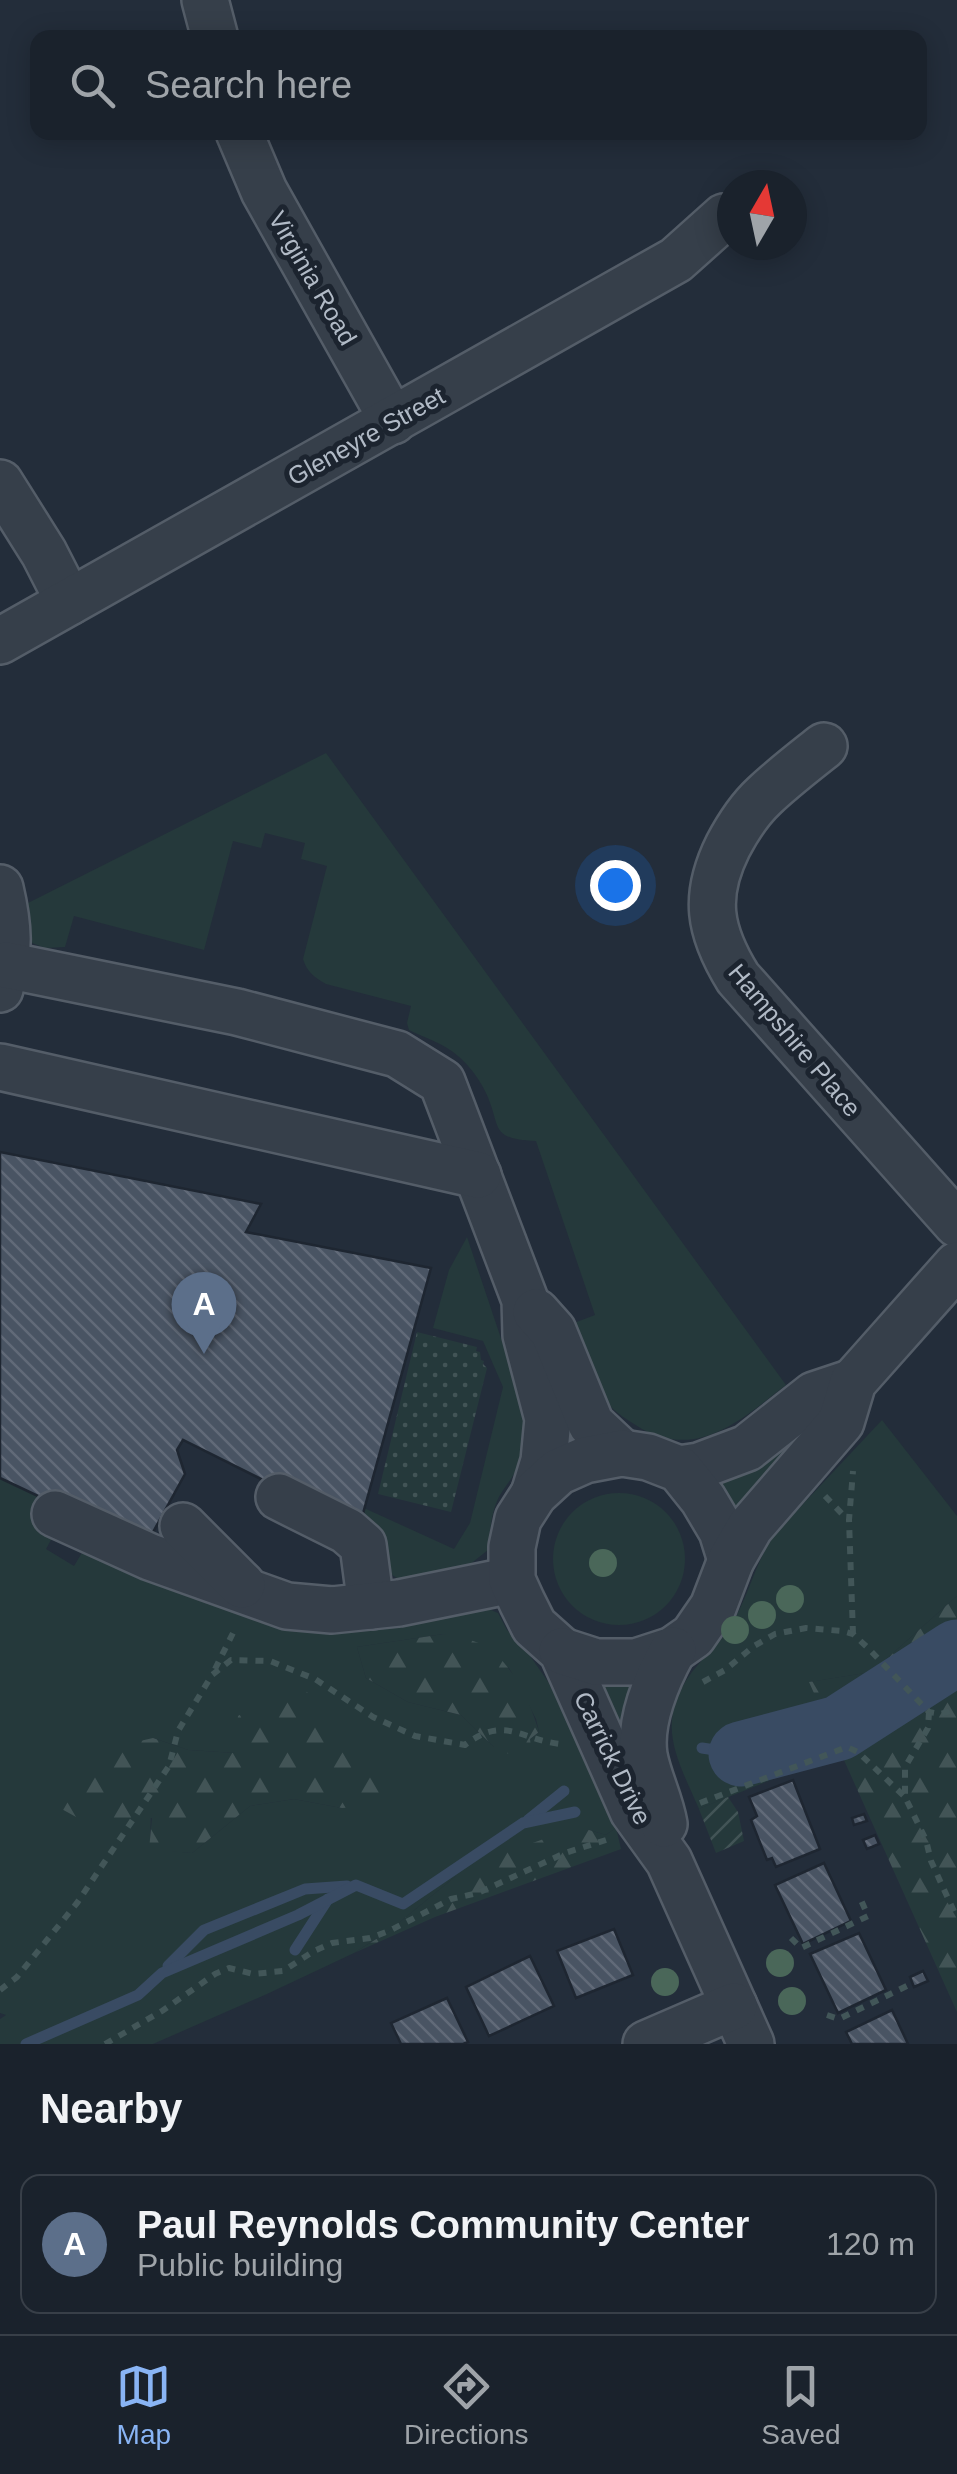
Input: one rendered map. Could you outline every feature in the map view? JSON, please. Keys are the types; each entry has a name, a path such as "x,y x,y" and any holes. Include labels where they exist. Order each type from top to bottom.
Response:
{"street":[{"path":"205,0 213,30"},
{"name":"Virginia Road","path":"243,140 264,192 394,421"},
{"name":"Gleneyre Street","path":"0,642 676,260 717,224"},
{"path":"0,483 69,602"},
{"name":"Hampshire Place","path":"824,746 764,796 738,826 712,888 714,923 724,955 738,978 957,1224"},
{"path":"0,888 8,926 3,977 237,1012 396,1054 442,1082 525,1300 526,1335 548,1418 548,1441 534,1494"},
{"path":"0,1067 478,1175"},
{"name":"Carrick Drive","path":"669,1861 660,1802 644,1754 647,1712 654,1688 684,1668 693,1636 713,1608 731,1560 750,1527 841,1422 853,1382 957,1265"},
{"path":"525,1300 554,1331 591,1424 622,1453"},
{"name":"Carrick Drive","path":"684,1668 596,1662 562,1651 534,1626 512,1580 512,1548 518,1519 534,1494 558,1472 585,1460 622,1453 648,1457 679,1469 699,1466 748,1448 814,1395 853,1382"},
{"path":"679,1469 703,1498 722,1531 731,1560"},
{"path":"279,1496 347,1530 363,1545 371,1606"},
{"path":"55,1514 150,1556 286,1606 332,1610 399,1603 512,1580"},
{"path":"183,1526 251,1594"},
{"name":"Carrick Drive","path":"562,1651 633,1811 669,1861 743,2025"},
{"path":"646,2044 743,2025"}],"path":[{"path":"853,1634 848,1520 854,1460"},
{"path":"814,1484 848,1520"},
{"path":"0,1990 17,1977 78,1904 169,1766 178,1731 212,1675 251,1594"},
{"path":"684,1668 725,1670 775,1634 806,1628 853,1634 930,1712 942,1714 957,1709"},
{"path":"212,1675 230,1660 270,1661 315,1679 373,1718 415,1736 466,1746 482,1732 510,1729 566,1744"},
{"path":"904,1797 906,1767 928,1728 930,1712"},
{"path":"686,1809 847,1748 858,1752 904,1797 957,1918"},
{"path":"106,2044 214,1974 229,1968 253,1974 283,1971 332,1943 389,1931 451,1899 478,1892 614,1834"},
{"path":"791,1938 800,1948 868,1916 861,1900"},
{"path":"827,2016 839,2019 913,1983"}],"green space":[{"path":"326,753 786,1385 737,1422 701,1437 663,1437 627,1420 606,1401 574,1323 595,1315 536,1141 503,1134 484,1088 466,1064 447,1048 409,1030 411,1006 326,984 309,971 303,959 327,866 301,859 305,843 265,833 261,848 233,841 204,950 74,916 65,947 45,948 27,941 26,904"},
{"path":"467,1237 523,1404 522,1453 495,1508 488,1550 459,1573 401,1581 388,1572 382,1540 362,1514 364,1508 454,1549 470,1523 503,1387 483,1341 433,1328 449,1270"},
{"path":"417,1332 477,1347 487,1368 451,1512 378,1494"},
{"path":"817,1418 734,1511 729,1508 716,1478"},
{"path":"882,1420 957,1516 957,1596 872,1672 810,1682 840,1752 699,1809 673,1741 674,1708 680,1690 731,1625 774,1535"},
{"path":"0,1478 50,1502 56,1531 46,1549 74,1566 89,1541 170,1579 484,1607 498,1613 549,1683 616,1828 606,1835 589,1830 455,1877 389,1931 354,1953 153,2044 0,2044 0,2019 6,2015 0,2013","holes":["444,1634 509,1668 539,1732 530,1739 494,1747 461,1715 408,1702 366,1678 357,1647","153,1738 188,1750 235,1753 342,1808 294,1799 250,1806 192,1853 150,1849"]},
{"path":"619,1493 644,1498 666,1512 680,1534 685,1559 680,1584 666,1606 644,1620 619,1625 594,1620 572,1606 558,1584 553,1559 558,1534 572,1512 594,1498"},
{"path":"957,1596 957,2012 809,1682 872,1672"},
{"path":"444,1634 483,1645 511,1672 539,1732 530,1739 533,1765 494,1747 461,1715 408,1702 366,1678 357,1647"},
{"path":"595,1679 635,1684 626,1739"},
{"path":"292,1683 328,1705 319,1732 397,1775 386,1805 342,1808 294,1799 250,1806 192,1853 149,1850 152,1818 87,1823 58,1807 92,1752 153,1738 188,1750 235,1753 238,1716"},
{"path":"728,1797 738,1812 744,1841 716,1853 699,1809"},
{"path":"616,1828 621,1849 435,1917 354,1953 389,1931 455,1877 488,1859 555,1835 589,1830 606,1835"}],"building":[{"path":"0,1152 261,1204 246,1232 431,1268 359,1528 183,1440 177,1450 185,1474 152,1534 129,1539 0,1478"},
{"path":"793,1780 820,1849 776,1867 772,1858 767,1860 751,1820 757,1816 749,1797"},
{"path":"864,1814 867,1821 854,1825 852,1818"},
{"path":"875,1835 879,1844 867,1849 863,1840"},
{"path":"824,1863 851,1921 803,1944 775,1885"},
{"path":"614,1929 633,1975 576,1998 557,1951"},
{"path":"859,1933 886,1990 838,2013 810,1954"},
{"path":"530,1956 554,2006 489,2036 466,1987"},
{"path":"923,1971 928,1981 914,1987 910,1977"},
{"path":"447,1998 468,2042 401,2044 391,2023"},
{"path":"892,2010 908,2044 852,2044 846,2032"}],"waterway":[{"path":"741,1754 839,1728 957,1652"},
{"path":"702,1748 741,1754"},
{"path":"528,1820 564,1791"},
{"path":"26,2044 138,1995 162,1973 298,1915 356,1885 403,1904 523,1823 575,1812"},
{"path":"168,1966 204,1930 305,1889 347,1886"},
{"path":"295,1950 328,1899"}],"place":[{"name":"Paul Reynolds Community Center","path":"204,1354"}]}
